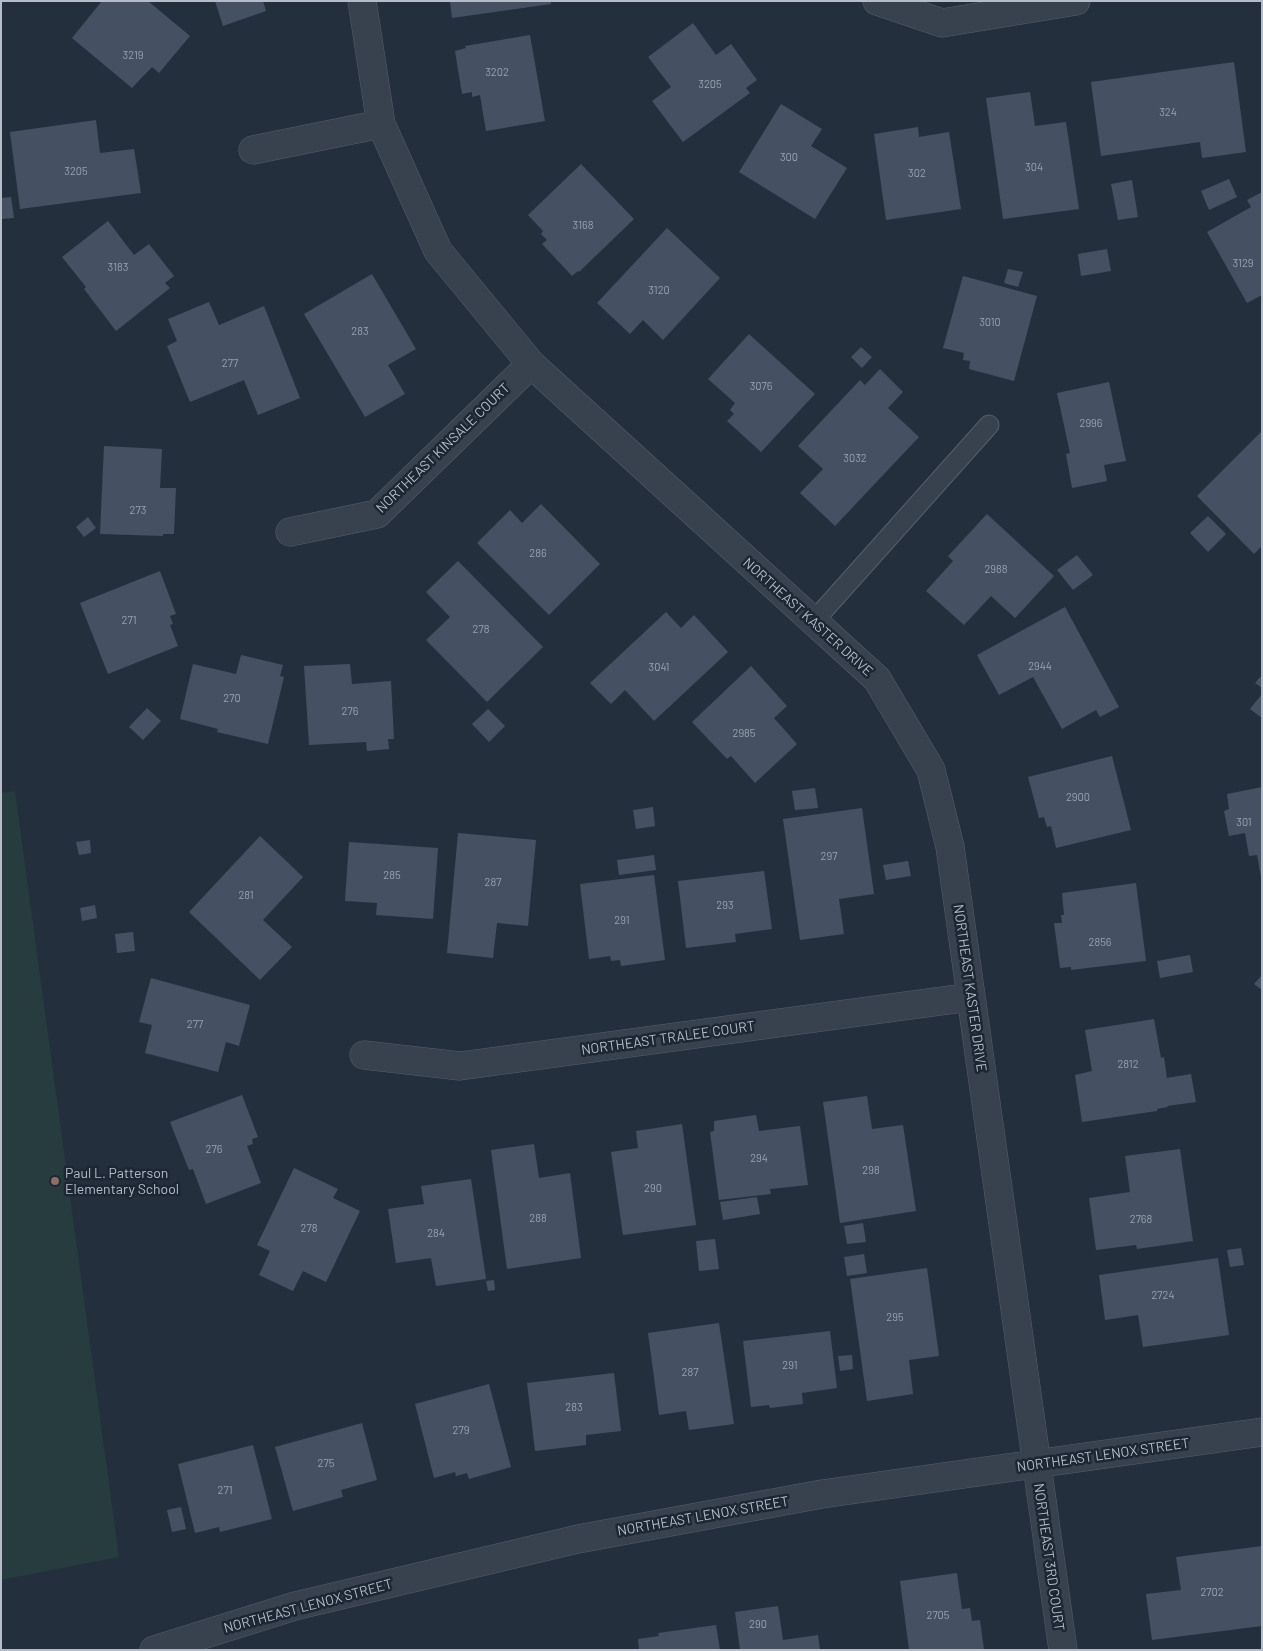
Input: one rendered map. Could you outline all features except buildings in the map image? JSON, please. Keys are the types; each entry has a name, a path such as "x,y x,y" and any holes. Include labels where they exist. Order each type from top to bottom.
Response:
{"street":[{"name":"NORTHEAST KASTER DRIVE","path":"362,1 381,124 438,252 531,364 876,679 931,770 950,847 1036,1464"},
{"path":"877,1 942,23 1076,1"},
{"path":"253,150 381,124"},
{"name":"NORTHEAST KINSALE COURT","path":"290,532 377,514 531,364"},
{"name":"NORTHEAST TRALEE COURT","path":"364,1055 460,1066 971,997"},
{"name":"NORTHEAST LENOX STREET","path":"154,1650 295,1606 578,1539 822,1494 1262,1432"},
{"name":"NORTHEAST 3RD COURT","path":"1036,1464 1063,1650"}],"lane":[{"path":"814,622 989,425"}],"green space":[{"path":"15,791 119,1557 1,1580 1,793"}],"place":[{"name":"Paul L. Patterson Elementary School","path":"55,1181"}]}
